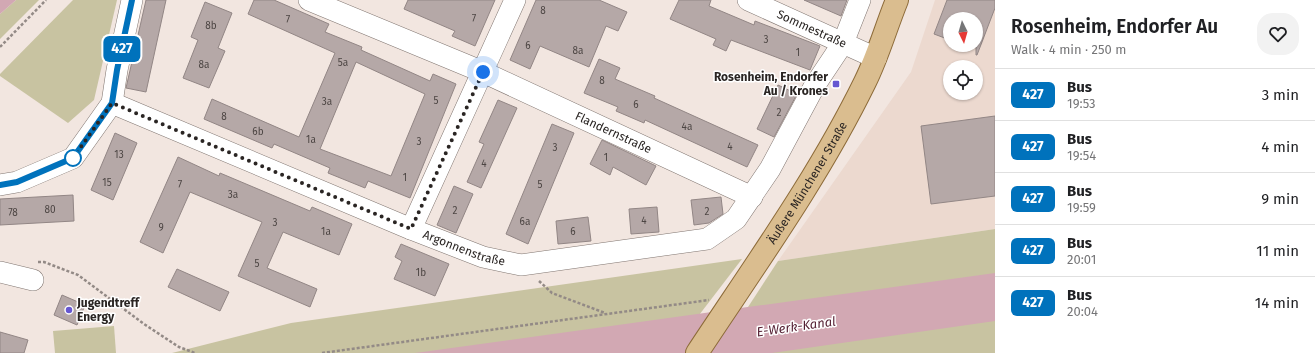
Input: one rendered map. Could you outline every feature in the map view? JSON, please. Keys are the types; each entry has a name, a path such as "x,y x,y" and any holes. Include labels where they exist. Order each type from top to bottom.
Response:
{"main road":[{"name":"Äußere Münchener Straße","path":"697,353 756,265 832,146 864,85 876,58 897,0"}],"street":[{"path":"0,185 17,182 73,158 112,103 117,70 132,0"},
{"name":"Flandernstraße","path":"309,0 483,72 752,197"},
{"path":"411,229 515,0"},
{"name":"Sommestraße","path":"748,0 876,58"},
{"path":"752,197 770,169 816,85 843,43 860,0"},
{"name":"Argonnenstraße","path":"112,103 483,258 521,265 708,239 736,220 752,197"},
{"path":"0,272 35,272"}],"path":[{"path":"0,47 46,0"},
{"path":"35,272 44,262 78,275 144,324 179,347 195,353"},
{"path":"521,265 552,293 606,313"},
{"path":"322,353 606,313 734,297"}],"shaded area":[{"path":"16,0 39,0 0,39 0,14"},
{"path":"73,0 117,0 94,100 68,123 0,76 0,74"},
{"path":"935,0 995,0 995,229 778,261 911,72"},
{"path":"995,229 995,353 718,353 778,261"},
{"path":"742,259 670,353 172,353 291,323"},
{"path":"114,326 116,353 55,353 53,331"}],"water":[{"path":"0,0 16,0 0,14"},
{"name":"E-Werk-Kanal","path":"995,273 995,321 772,353 415,353"}],"building":[{"path":"146,0 166,0 146,92 126,88"},
{"path":"254,0 274,0 329,24 325,32 362,47 361,50 430,81 433,74 456,84 410,198 368,181 365,188 328,173 330,168 274,144 272,148 204,119 212,99 299,137 335,53 248,14","holes":["356,62 425,94 391,176 320,149"]},
{"path":"408,0 495,0 475,46 452,36 455,31 404,9"},
{"path":"536,0 599,0 627,12 618,31 606,26 589,67 540,46 530,69 510,60"},
{"path":"679,0 711,0 709,6 754,25 755,21 820,46 810,70 731,40 726,51 713,45 716,39 670,19"},
{"path":"804,0 847,0 841,16"},
{"path":"947,0 995,0 995,8 983,39 983,12 943,12 943,37 934,34"},
{"path":"205,2 232,13 218,48 225,51 209,88 183,78 198,40 191,37"},
{"path":"599,59 620,68 615,79 655,96 654,98 758,145 747,167 645,120 644,123 616,111 618,107 584,93"},
{"path":"778,85 797,94 774,137 757,129"},
{"path":"498,100 517,108 481,188 467,182 484,144 479,142"},
{"path":"995,116 995,196 931,204 921,126"},
{"path":"552,124 574,133 528,244 506,234"},
{"path":"115,133 137,143 113,200 91,190"},
{"path":"602,140 656,166 646,185 613,167 610,175 590,164"},
{"path":"178,157 219,176 220,173 310,211 312,207 352,224 339,255 283,232 267,268 317,289 310,307 238,276 262,222 190,192 163,253 140,242"},
{"path":"454,186 473,194 456,233 437,225"},
{"path":"73,195 74,221 0,225 0,199"},
{"path":"721,197 723,214 709,223 694,225 691,200"},
{"path":"657,207 659,232 631,234 629,209"},
{"path":"588,217 591,241 558,244 556,221"},
{"path":"401,244 449,264 435,296 394,279 402,261 395,257"},
{"path":"177,269 229,292 220,311 168,287"},
{"name":"Jugendtreff Energy","path":"62,295 85,305 77,325 54,315"},
{"path":"0,332 28,340 24,353 0,353"}],"bus line":[{"name":"427","path":"0,185 17,182 73,158 112,103 117,70 132,0"}],"place":[{"name":"Rosenheim, Endorfer Au / Krones","path":"836,84"},
{"name":"Jugendtreff Energy","path":"69,310"}],"route":[{"path":"73,158 112,103 411,229 483,72"}]}
